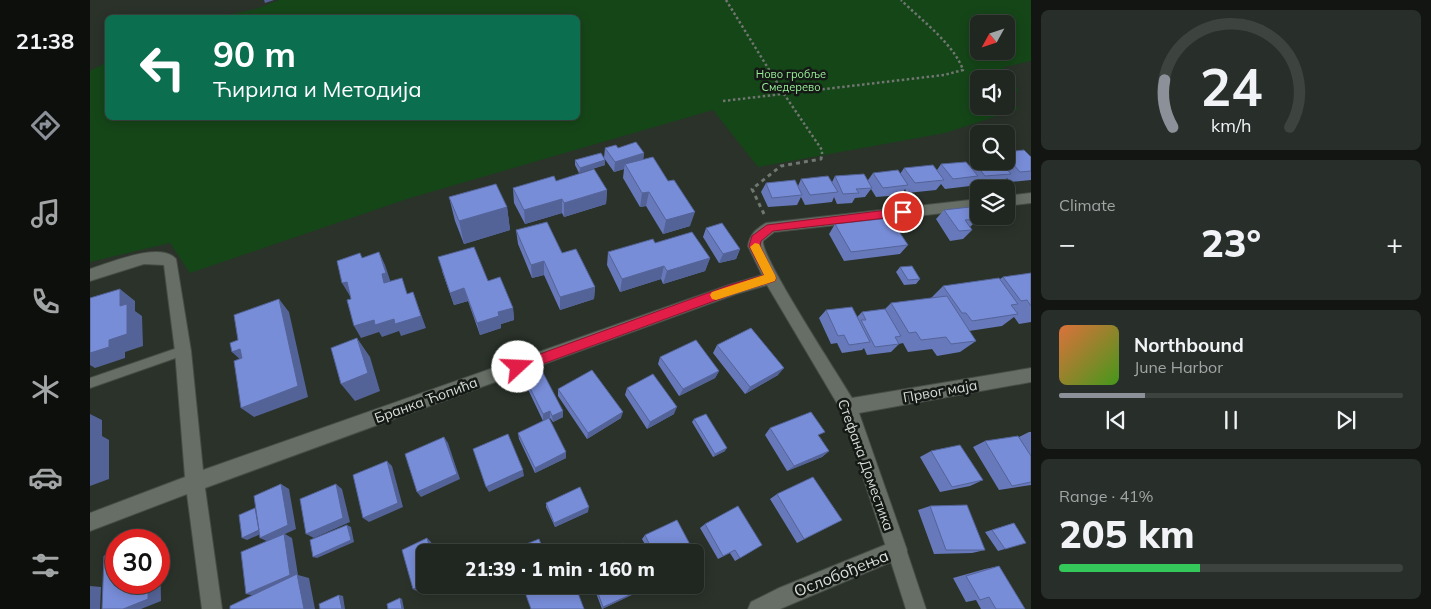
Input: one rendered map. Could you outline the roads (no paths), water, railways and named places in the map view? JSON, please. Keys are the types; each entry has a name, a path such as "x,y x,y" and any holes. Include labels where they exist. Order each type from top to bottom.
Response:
{"street":[{"path":"1015,199 1031,198"},
{"name":"Стефана Доместика","path":"916,609 848,407 771,278 755,246 756,239 771,227 970,205"},
{"path":"90,275 144,258 167,258 171,263 195,482 212,609"},
{"name":"Бранка Ћопића","path":"90,522 195,482 734,288 771,278"},
{"name":"Првог маја","path":"848,407 1031,375"},
{"name":"Ослобођења","path":"758,609 786,595 897,550"}],"lane":[{"path":"90,383 182,351"}],"park label":[{"name":"Ново гробље Смедерево","path":"791,80"}]}
